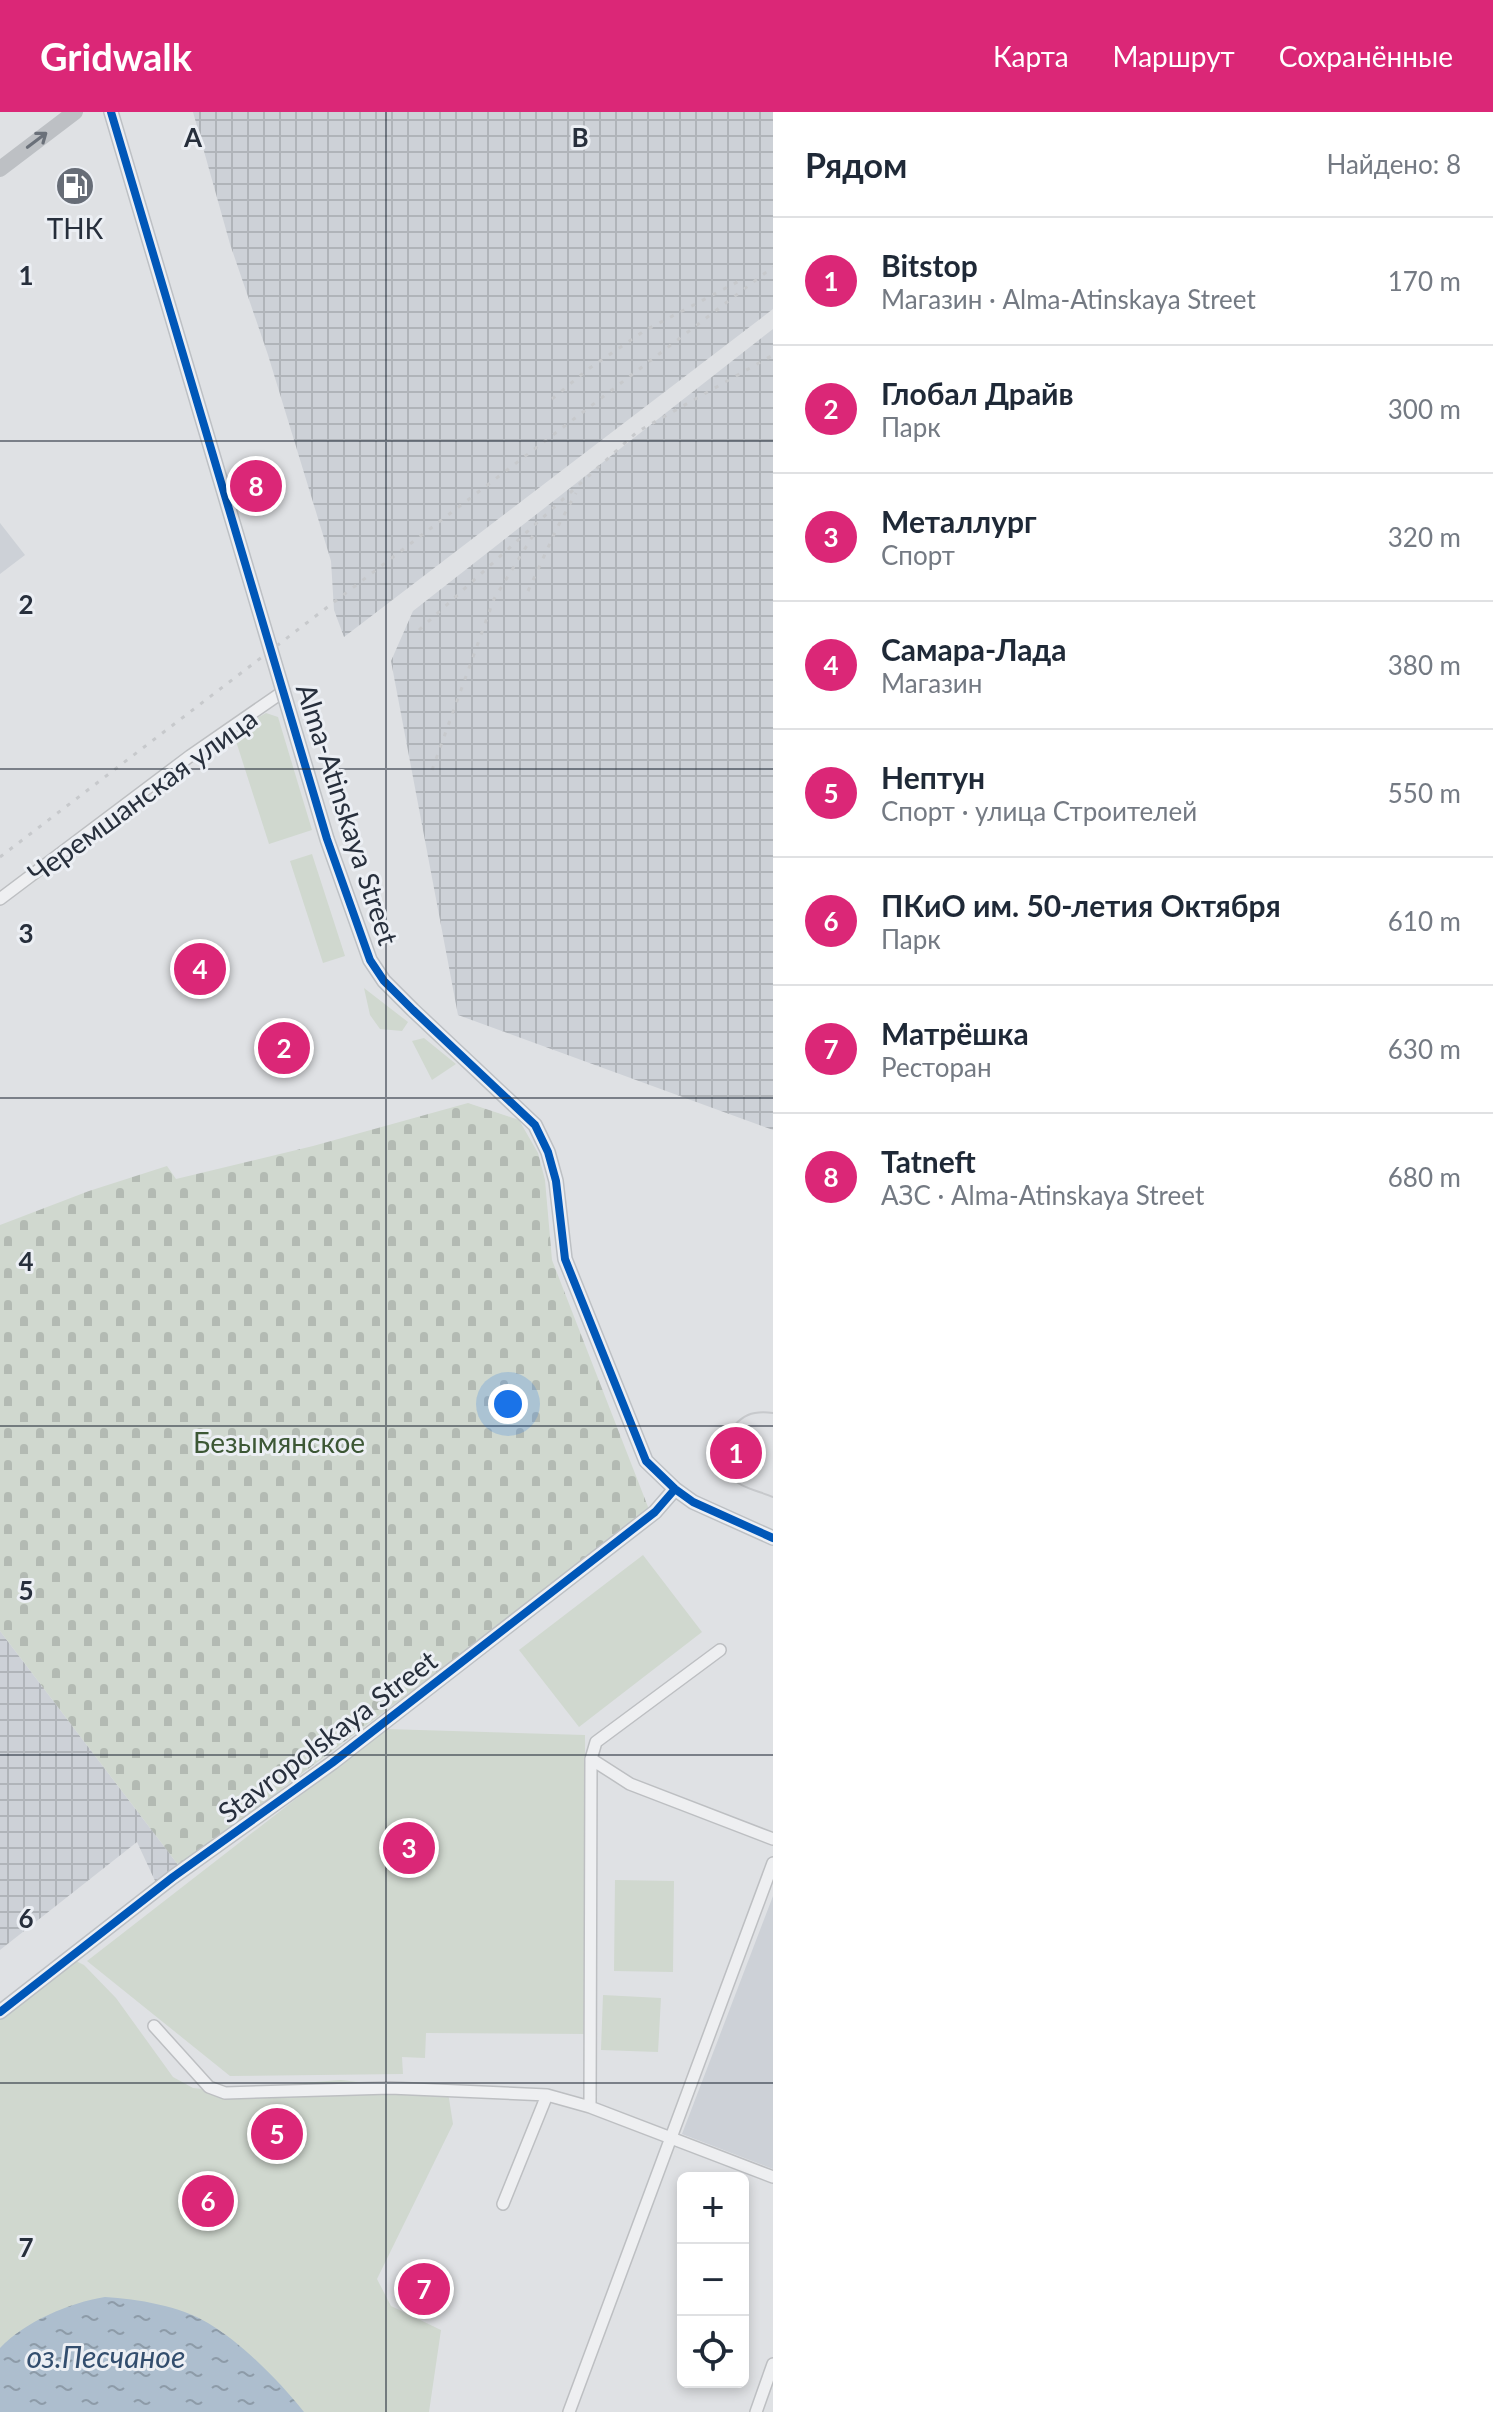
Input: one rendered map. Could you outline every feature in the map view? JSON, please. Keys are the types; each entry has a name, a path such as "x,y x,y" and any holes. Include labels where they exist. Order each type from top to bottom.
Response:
{"street":[{"path":"0,169 75,112"},
{"name":"Alma-Atinskaya Street","path":"111,112 327,839 370,960 384,981 535,1125 548,1152 556,1181 565,1259 646,1461 693,1502 773,1538"},
{"name":"Черемшанская улица","path":"0,899 190,756 284,691"},
{"name":"Stavropolskaya Street","path":"0,2012 173,1877 357,1744 655,1512 675,1489"},
{"path":"590,2107 591,1759 596,1742 720,1650"},
{"path":"591,1759 630,1784 773,1839"},
{"path":"569,2412 773,1863"},
{"path":"154,2026 209,2087 225,2093 390,2088 547,2095 590,2107 773,2177"},
{"path":"503,2204 547,2095"},
{"path":"756,2412 773,2364"}],"shaded area":[{"path":"193,112 773,112 773,309 344,637 334,610 331,561 268,355 230,244"},
{"path":"773,329 773,1130 458,1015 391,661 413,611"},
{"path":"0,523 25,555 0,574"},
{"path":"0,1631 179,1866 156,1883 137,1842 0,1950"},
{"path":"773,1896 773,2169 682,2134"}],"green space":[{"path":"266,713 278,717 312,830 269,844 235,738 252,721"},
{"path":"312,854 345,956 323,963 290,861"},
{"path":"364,988 408,1022 402,1031 380,1029 370,1015"},
{"path":"424,1038 456,1064 432,1080 412,1041"},
{"name":"Безымянское","path":"468,1103 519,1120 538,1153 545,1180 552,1260 650,1512 179,1866 0,1631 0,1225 89,1191 167,1166 176,1179 313,1146"},
{"path":"643,1555 702,1632 579,1727 519,1650"},
{"path":"386,1729 585,1735 586,2034 426,2033 425,2058 402,2057 403,2074 230,2076 87,1961"},
{"path":"615,1880 674,1881 673,1972 614,1971"},
{"path":"64,1955 84,1965 116,1998 173,2077 193,2088 212,2090 341,2080 448,2092 453,2124 377,2279 391,2306 441,2330 429,2412 0,2412 0,2009"},
{"path":"603,1995 661,1998 658,2052 601,2050"}],"water":[{"name":"оз.Песчаное","path":"105,2297 158,2304 208,2323 260,2364 304,2412 0,2412 0,2348 22,2329 49,2315"}],"tram line":[{"path":"773,1413 754,1413 741,1419 734,1425 722,1449 728,1474 737,1482 773,1497"}],"railway":[{"path":"0,857 773,267"},
{"path":"552,399 587,370 644,331 743,279"},
{"path":"419,630 637,432 773,355"},
{"path":"528,591 576,493"},
{"path":"432,770 494,599 534,534"}],"cycle path":[{"path":"111,112 327,839 370,960 384,981 535,1125 548,1152 556,1181 565,1259 646,1461 693,1502 773,1538"},
{"path":"0,2012 173,1877 332,1763 655,1512 675,1489"}],"place":[{"name":"ТНК","path":"75,186"},
{"name":"Tatneft","path":"256,486"},
{"name":"Самара-Лада","path":"200,969"},
{"name":"Глобал Драйв","path":"284,1048"},
{"name":"Bitstop","path":"736,1453"},
{"name":"Металлург","path":"409,1848"},
{"name":"Нептун","path":"277,2134"},
{"name":"ПКиО им. 50-летия Октября","path":"208,2201"},
{"name":"Матрёшка","path":"424,2289"}]}
